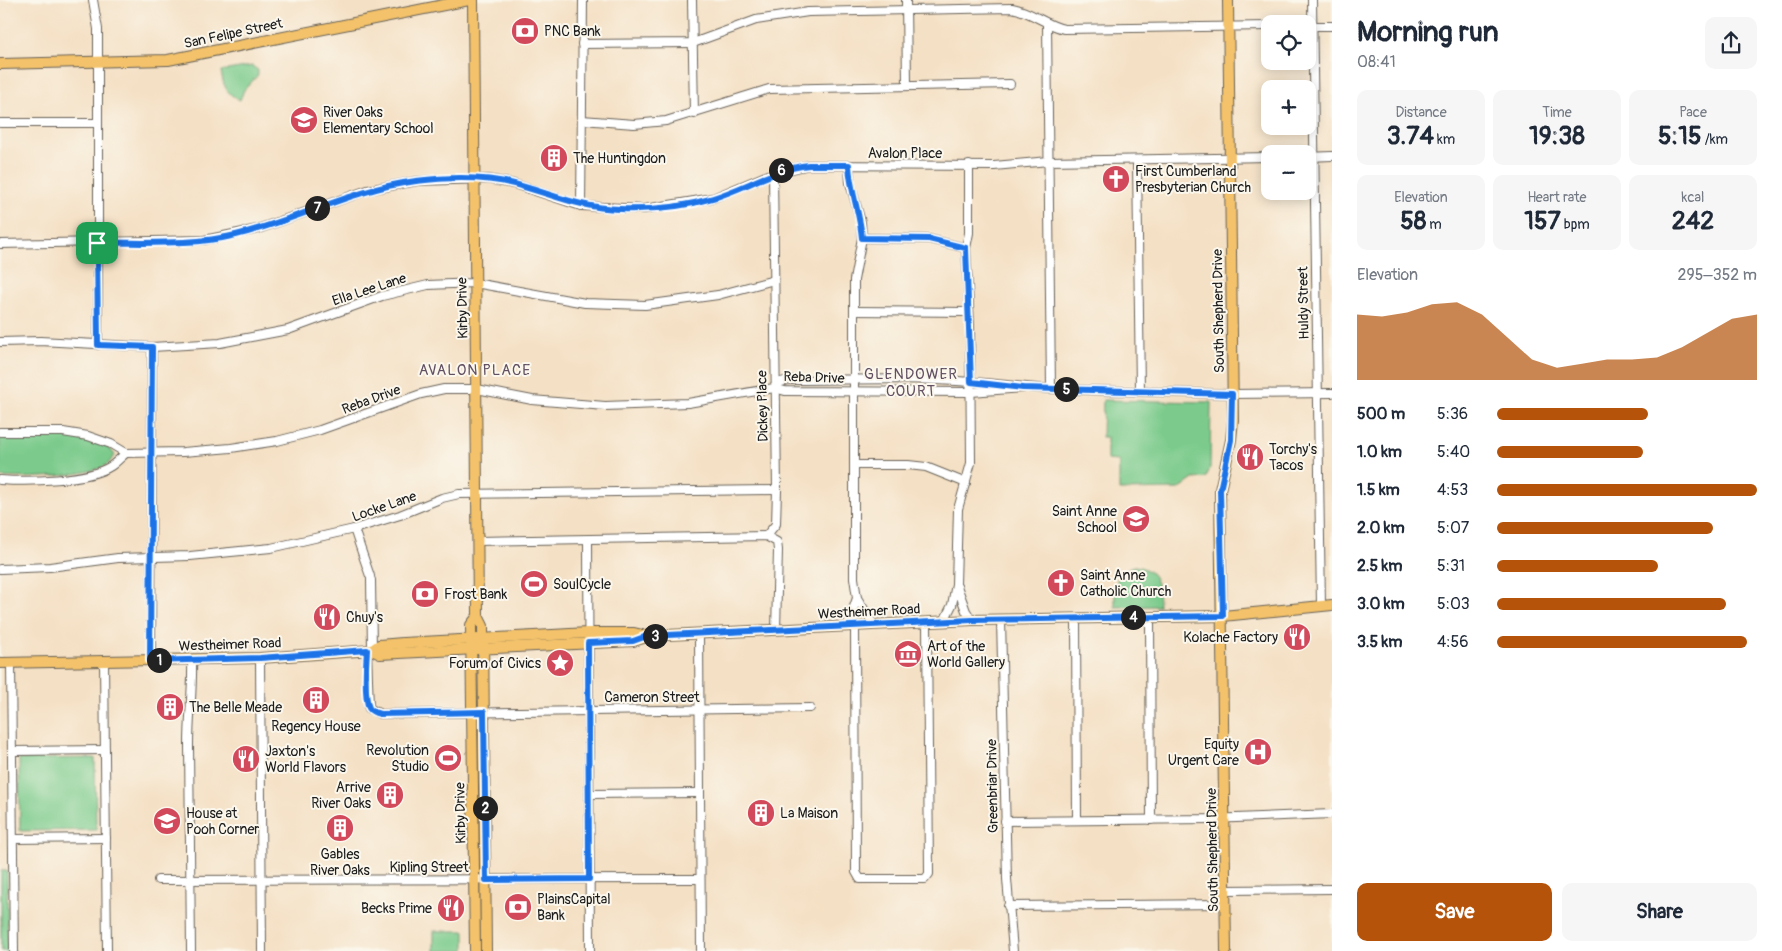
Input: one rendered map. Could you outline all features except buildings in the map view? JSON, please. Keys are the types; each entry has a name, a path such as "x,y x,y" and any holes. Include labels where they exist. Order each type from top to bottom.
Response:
{"main road":[{"name":"San Felipe Street","path":"0,64 168,60 471,0"},
{"name":"Kirby Drive","path":"471,0 477,389 478,616 483,626 484,644 480,880 475,951"},
{"name":"South Shepherd Drive","path":"1226,951 1220,490 1231,440 1232,394 1228,0"},
{"name":"Westheimer Road","path":"5,663 260,658 369,650 380,654 471,644 588,638 633,641 647,636 972,620 1223,616 1327,606"},
{"name":"Kirby Drive","path":"478,616 471,625 472,712 480,880 486,951"}],"street":[{"path":"93,0 98,28 98,345"},
{"path":"581,206 582,0"},
{"path":"692,0 694,114"},
{"path":"906,0 907,85"},
{"name":"Huldy Street","path":"1311,15 1312,0"},
{"path":"582,44 693,43 739,25 782,14 906,10 1012,8 1036,15 1047,23 1064,29 1261,26"},
{"path":"1047,23 1051,389"},
{"path":"1316,26 1332,26"},
{"name":"Huldy Street","path":"1310,70 1311,145"},
{"path":"582,120 647,124 694,114 752,93 769,89 1010,84"},
{"path":"0,123 97,123"},
{"path":"1316,157 1332,156"},
{"name":"Avalon Place","path":"0,244 177,242 233,236 284,221 368,190 417,181 474,178 514,184 581,206 627,210 677,205 713,198 773,173 809,165 969,165 1049,161 1261,157"},
{"path":"1137,160 1140,391"},
{"path":"849,165 850,184 861,222 862,238 854,280 852,391 855,465 854,578 856,598 851,626 856,872 860,879 928,878 927,622"},
{"path":"944,621 952,605 956,584 958,509 971,463 971,382 966,248 969,233 969,165"},
{"name":"Dickey Place","path":"766,536 776,524 777,490 774,388 773,173"},
{"name":"Huldy Street","path":"1312,200 1317,393 1327,606"},
{"path":"862,238 929,239 966,248"},
{"name":"Ella Lee Lane","path":"0,342 40,341 152,347 220,343 270,334 317,320 370,300 428,285 475,283 585,303 645,305 692,300 774,280"},
{"path":"854,311 968,312"},
{"path":"150,661 152,347"},
{"name":"Reba Drive","path":"774,388 780,382 789,380 971,382 1023,388"},
{"name":"Reba Drive","path":"0,432 63,432 88,436 111,444 126,453 152,453 231,448 277,441 320,430 433,390 477,389 532,400 605,406 688,403 774,388 785,392 971,392 1023,388"},
{"path":"1023,388 1232,394 1332,393"},
{"path":"0,480 18,481 78,477 110,467 126,453"},
{"path":"855,465 926,467 966,483"},
{"name":"Locke Lane","path":"0,569 50,567 118,558 190,556 262,549 304,542 354,529 450,495 477,493 638,493 777,490"},
{"path":"354,529 371,578 369,650"},
{"path":"478,542 766,536 777,542 778,550 776,630"},
{"path":"588,541 590,951"},
{"path":"956,584 966,611 972,620"},
{"path":"856,598 874,625"},
{"path":"1150,617 1151,820"},
{"path":"1076,618 1077,820"},
{"name":"Greenbriar Drive","path":"1001,619 1008,906 1013,951"},
{"path":"699,634 701,951"},
{"name":"Cameron Street","path":"369,650 367,695 369,708 380,714 810,708"},
{"path":"260,658 262,951"},
{"path":"191,951 189,720 193,698 192,660"},
{"path":"104,661 107,951"},
{"path":"5,663 13,751 14,951"},
{"path":"13,751 105,750"},
{"path":"589,794 699,793"},
{"path":"1005,821 1151,820 1332,814"},
{"path":"13,839 106,838"},
{"name":"Kipling Street","path":"158,880 700,879"},
{"path":"1226,890 1332,889"},
{"path":"1008,906 1226,904"}],"green space":[{"path":"252,66 258,70 258,75 244,90 240,100 231,95 226,88 221,71"},
{"path":"1103,400 1211,402 1210,468 1206,478 1193,479 1179,489 1119,490 1119,461 1107,460 1107,437 1102,437"},
{"path":"0,434 44,434 78,437 94,440 106,446 115,455 108,464 87,472 24,478 0,477"},
{"path":"1135,566 1149,571 1156,580 1159,606 1115,607 1116,587 1119,576 1128,568"},
{"path":"95,758 96,830 20,831 19,759"},
{"path":"1,871 7,871 8,951 1,951"},
{"path":"434,931 465,931 465,951 434,951"}],"place":[{"name":"PNC Bank","path":"525,31"},
{"name":"River Oaks Elementary School","path":"304,120"},
{"name":"The Huntingdon","path":"554,158"},
{"name":"First Cumberland Presbyterian Church","path":"1116,179"},
{"name":"Torchy's Tacos","path":"1250,457"},
{"name":"Saint Anne School","path":"1136,519"},
{"name":"Saint Anne Catholic Church","path":"1061,583"},
{"name":"SoulCycle","path":"534,584"},
{"name":"Frost Bank","path":"425,594"},
{"name":"Chuy's","path":"327,617"},
{"name":"Kolache Factory","path":"1297,637"},
{"name":"Art of the World Gallery","path":"908,654"},
{"name":"Forum of Civics","path":"560,663"},
{"name":"Regency House","path":"316,700"},
{"name":"The Belle Meade","path":"170,707"},
{"name":"Equity Urgent Care","path":"1258,752"},
{"name":"Revolution Studio","path":"448,758"},
{"name":"Jaxton's World Flavors","path":"246,759"},
{"name":"Arrive River Oaks","path":"390,795"},
{"name":"La Maison","path":"761,813"},
{"name":"House at Pooh Corner","path":"167,821"},
{"name":"Gables River Oaks","path":"340,828"},
{"name":"PlainsCapital Bank","path":"518,907"},
{"name":"Becks Prime","path":"451,908"}],"district":[{"name":"AVALON PLACE","path":"475,370"},
{"name":"GLENDOWER COURT","path":"911,382"}],"route":[{"path":"849,165 850,184 861,222 862,238 929,239 966,248 971,382 1023,388 1232,394 1233,420 1231,440 1220,490 1223,616 972,620 647,636 633,641 588,643 589,879 486,880 484,712 380,714 374,712 369,708 367,695 367,650 260,658 150,661 152,347 98,345 97,243 177,242 233,236 284,221 368,190 417,181 488,179 514,184 581,206 618,210 677,205 713,198 794,166 849,165"}]}
